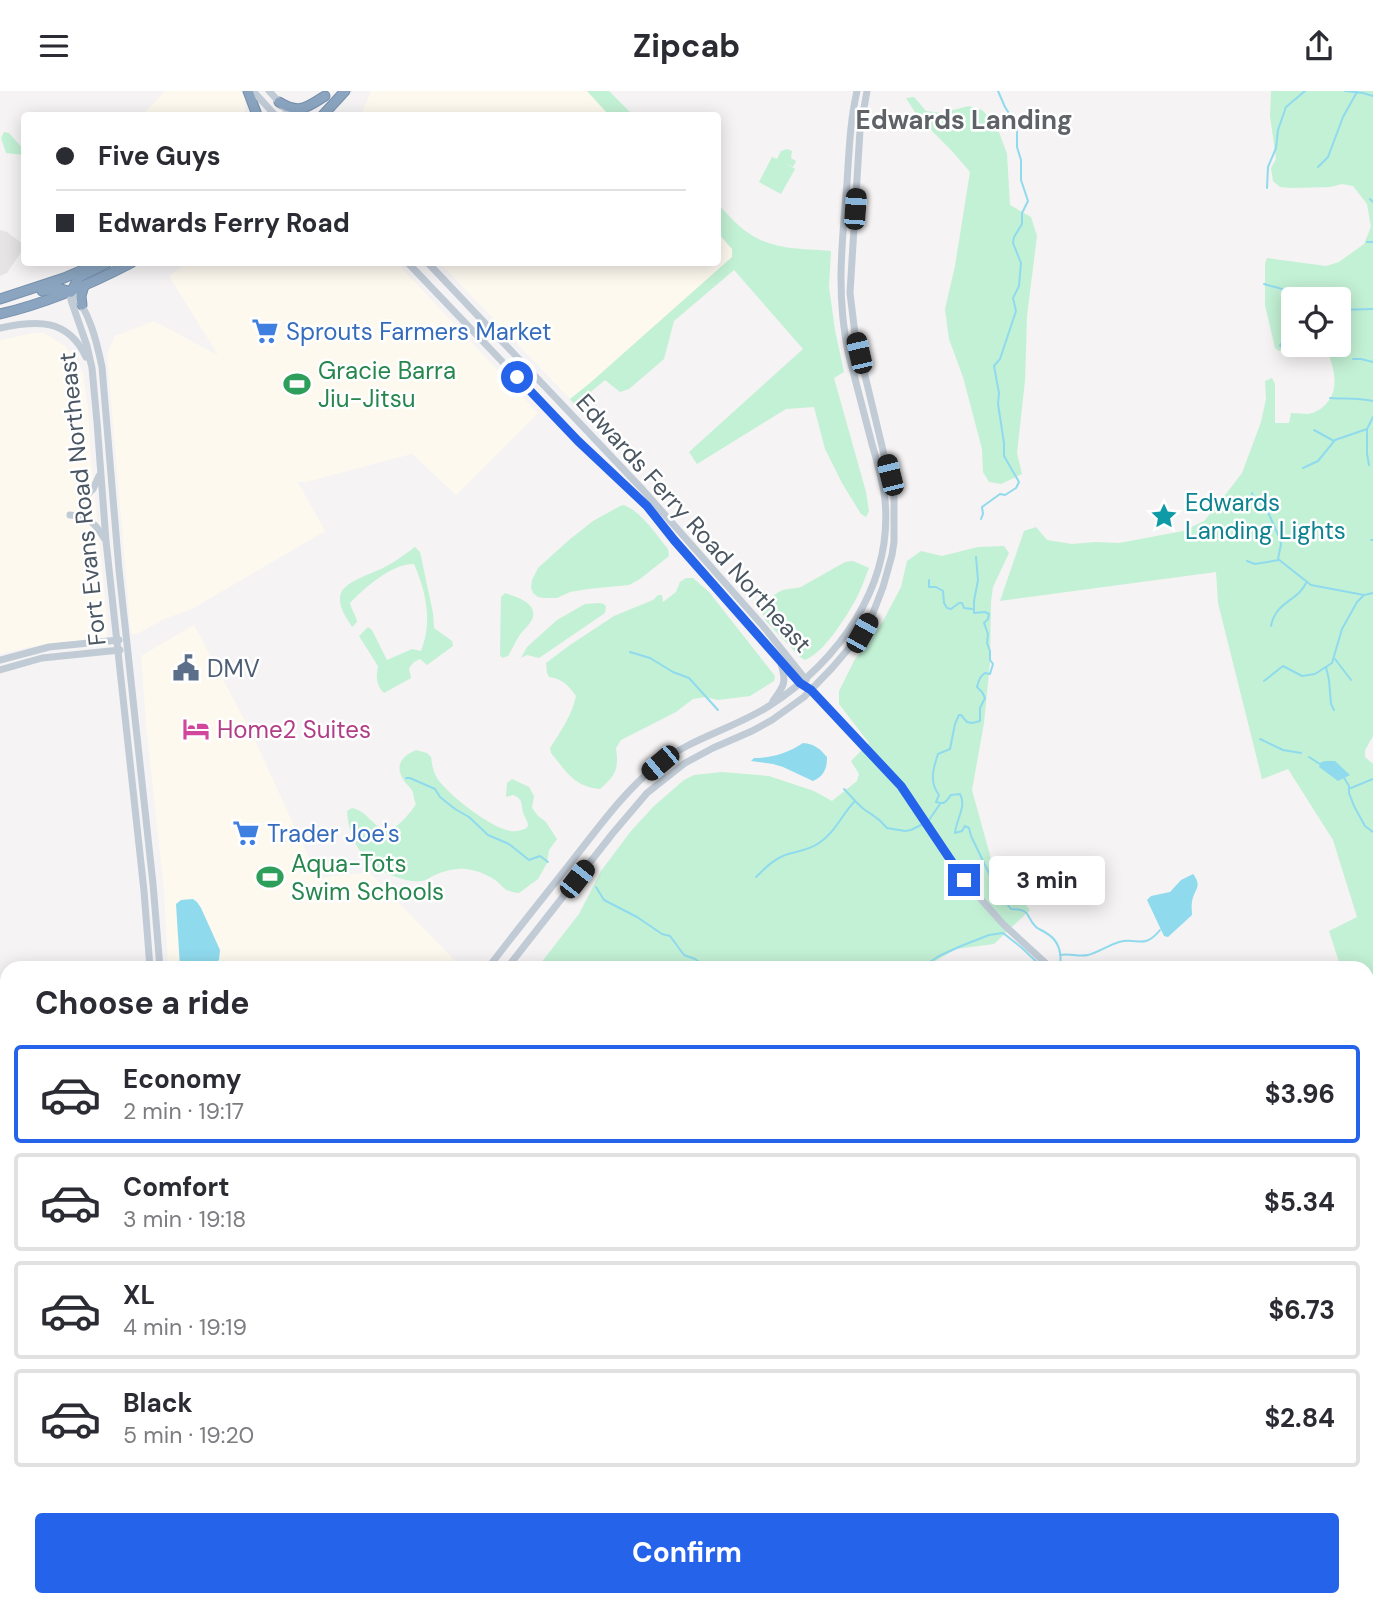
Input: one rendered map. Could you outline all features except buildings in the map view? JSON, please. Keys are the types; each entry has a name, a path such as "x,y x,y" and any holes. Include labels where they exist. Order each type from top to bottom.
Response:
{"highway":[{"path":"248,91 256,112"},
{"path":"326,112 345,91"},
{"path":"279,102 298,110 327,93"},
{"path":"309,112 327,93"},
{"path":"0,302 92,266"},
{"path":"71,292 84,273 100,266"},
{"path":"0,315 71,292 125,266"},
{"path":"82,305 84,286"},
{"path":"0,302 47,289 58,288 71,292"}],"main road":[{"path":"253,91 272,112"},
{"path":"269,91 288,112"},
{"path":"493,961 608,815 643,777 690,744 769,706 803,680 834,649 861,613 874,584 885,535 883,485 848,352 841,311 841,250 852,120 858,91"},
{"path":"512,961 647,793 685,763 772,720 811,690 846,653 873,613 892,555 895,510 892,486 852,321 850,293 860,130 867,91"},
{"name":"Edwards Ferry Road Northeast","path":"411,266 578,441 647,506 774,652 803,680"},
{"name":"Edwards Ferry Road Northeast","path":"431,266 643,490 756,618 811,690 901,786 979,898 1043,961"},
{"name":"Fort Evans Road Northeast","path":"71,292 82,305 102,367 118,560 159,961"},
{"name":"Fort Evans Road Northeast","path":"71,292 71,300 90,358 149,961"},
{"path":"0,328 37,322 68,334 85,355 93,385"},
{"path":"81,501 93,489 101,472"},
{"path":"70,515 90,519 106,541"},
{"path":"0,660 49,647 126,639"},
{"path":"0,670 42,658 127,650"},
{"path":"769,706 785,681 782,665 774,652"}],"shaded area":[{"path":"165,91 241,91 245,97 244,112 145,112"},
{"path":"371,91 587,91 606,112 362,112"},
{"path":"0,230 21,243 21,252 7,273 0,276"},
{"path":"721,236 732,249 732,257 570,399 443,266 721,266"},
{"path":"184,266 400,266 538,413 456,495 412,454 298,482 325,531 192,609 164,619 137,634 131,634 107,354 115,336 154,321 218,355 169,276"},
{"path":"44,333 65,346 83,373 107,637 30,647 0,654 0,340"},
{"path":"194,625 252,734 318,878 369,872 455,961 168,961 164,891 141,656"}],"green space":[{"path":"587,91 609,91 630,112 606,112"},
{"path":"1271,91 1373,91 1373,736 1365,750 1365,757 1373,764 1373,961 1339,961 1329,931 1357,917 1333,840 1288,769 1262,779 1218,603 1216,572 1000,601 1024,531 1036,527 1047,540 1072,544 1119,543 1183,531 1204,521 1242,473 1261,422 1266,399 1265,381 1272,378 1275,384 1275,423 1289,423 1291,413 1312,413 1329,401 1334,385 1330,357 1351,357 1351,287 1281,287 1279,351 1275,348 1265,305 1265,264 1267,258 1326,266 1339,262 1364,244 1371,227 1367,204 1353,186 1342,184 1330,187 1280,187 1273,181 1271,168 1276,159 1270,116"},
{"path":"914,97 926,111 941,113 969,106 982,110 996,124 1007,154 1010,205 1031,217 1037,236 1027,316 1025,381 1017,453 1022,474 1001,484 989,482 983,472 982,449 963,377 949,339 945,309 955,266 970,172 918,117 906,98"},
{"path":"4,132 9,133 21,147 21,155 6,153 1,138"},
{"path":"781,151 792,151 791,158 796,161 793,167 785,163 795,169 781,194 759,182 772,157 777,159"},
{"path":"721,207 750,234 764,241 792,248 831,251 829,287 844,372 834,378 866,492 869,511 866,517 861,514 842,483 825,449 814,407 786,409 697,464 689,452 803,349 734,270 674,321 664,359 629,389 620,392 605,380 575,405 570,399 732,257 732,249 721,236"},
{"path":"622,505 635,511 647,523 668,549 669,556 629,585 570,592 557,598 538,597 533,593 532,580 538,568 593,521"},
{"path":"1004,546 1009,553 993,587 984,723 972,790 993,866 1030,910 994,944 956,949 936,961 542,961 579,914 601,871 631,831 684,780 694,775 722,772 769,776 814,791 832,801 857,781 859,774 851,761 869,743 839,704 839,691 855,659 883,621 901,587 907,561 921,551 942,556 978,547"},
{"path":"415,547 420,552 434,628 452,641 453,646 427,665 420,659 414,662 409,668 411,678 384,693 377,681 378,666 359,636 368,627 372,630 387,660 412,649 421,651 427,618 422,585 414,564 388,572 350,603 357,622 352,627 342,609 340,597 351,583 387,566"},
{"path":"853,561 869,568 858,595 827,642 805,660 766,621 761,610 767,601 780,591 801,587 845,562"},
{"path":"693,578 709,592 775,676 774,681 750,696 718,700 705,697 693,699 676,712 621,740 616,748 615,771 600,789 583,785 566,772 551,753 550,748 569,716 576,696 565,683 549,677 546,663 614,616 653,600 658,595 662,595 663,602 676,592 680,582"},
{"path":"505,593 528,604 533,617 508,656 502,658 501,597"},
{"path":"599,603 606,607 605,613 539,658 527,655 521,658 527,647 557,620 585,604"},
{"path":"416,750 431,757 436,776 451,794 486,820 509,831 523,830 528,824 520,800 513,795 506,797 507,783 512,779 529,787 534,796 532,808 546,822 557,839 549,850 547,863 538,879 519,893 506,889 489,876 473,870 450,870 425,880 412,881 388,874 369,861 351,834 347,811 352,808 358,810 389,832 397,826 416,804 413,792 402,777 399,767 406,756"}],"water":[{"path":"803,743 817,747 827,757 824,772 813,781 783,767 751,761 754,758 792,750"},
{"path":"1335,761 1350,775 1338,781 1319,767 1321,762"},
{"path":"1193,874 1198,885 1192,902 1192,915 1168,937 1164,936 1147,900 1151,896 1170,892 1181,880"},
{"path":"193,899 201,908 220,950 218,961 180,961 176,904 181,900"}],"waterway":[{"path":"981,519 982,507 1000,494 1005,495 1016,488 1019,482 1004,456 994,366 1000,359 1016,311 1013,298 1019,286 1021,263 1013,243 1028,201 1021,180 1017,126 998,91"},
{"path":"1267,188 1268,167 1276,148 1278,130 1286,107 1305,91"},
{"path":"1345,91 1373,96"},
{"path":"1318,167 1328,157 1343,117 1357,92"},
{"path":"1370,199 1373,202"},
{"path":"1367,242 1373,242"},
{"path":"1264,284 1281,289"},
{"path":"1351,310 1373,309"},
{"path":"1353,359 1373,362"},
{"path":"1330,398 1373,401"},
{"path":"1303,468 1318,461 1335,440 1367,429 1373,417"},
{"path":"1314,430 1334,441"},
{"path":"1367,430 1369,465"},
{"path":"1252,493 1267,510 1280,539 1278,559 1311,585 1364,595 1373,593"},
{"path":"976,557 978,580 974,613 989,614 984,623 993,664 990,674 983,674 977,685 985,698 980,708 980,721 967,722 959,715 950,749 938,754 933,780 939,795 936,802 944,803 951,795 960,794 962,808 955,833 962,831 965,826 969,828 1004,901"},
{"path":"1247,561 1255,564 1279,560"},
{"path":"929,580 929,587 943,591 947,608 951,609 962,603 964,608 972,609"},
{"path":"1271,626 1277,611 1306,583"},
{"path":"1264,681 1283,666 1302,676 1315,674 1332,663 1342,629 1364,595"},
{"path":"630,652 650,658 689,678 718,710"},
{"path":"1335,659 1351,680"},
{"path":"1326,667 1334,710"},
{"path":"1260,739 1283,750 1301,753"},
{"path":"1309,757 1320,764"},
{"path":"1343,776 1349,786 1354,806 1365,826 1373,832"},
{"path":"406,778 435,789 440,797 469,817 488,835 509,844 529,860 540,856 548,862"},
{"path":"1351,788 1373,779"},
{"path":"844,789 887,828 905,831 921,825"},
{"path":"756,877 779,858 804,850 825,839 855,801"},
{"path":"929,820 940,804"},
{"path":"596,887 604,900 670,936 684,955 698,961"},
{"path":"1007,904 1011,909 1025,912 1036,927 1054,939 1060,952 1060,961"},
{"path":"1060,955 1088,955 1119,942 1145,941 1160,930"},
{"path":"932,961 989,935 1003,933 1036,961"}],"place":[{"name":"Sprouts Farmers Market","path":"265,331"},
{"name":"Gracie Barra Jiu-Jitsu","path":"297,384"},
{"name":"Edwards Landing Lights","path":"1164,516"},
{"name":"DMV","path":"186,668"},
{"name":"Home2 Suites","path":"196,729"},
{"name":"Trader Joe's","path":"246,833"},
{"name":"Aqua-Tots Swim Schools","path":"270,877"}],"district":[{"name":"Edwards Landing","path":"964,120"}],"route":[{"path":"517,377 578,441 647,506 800,683 811,690 901,786 964,880"}]}
